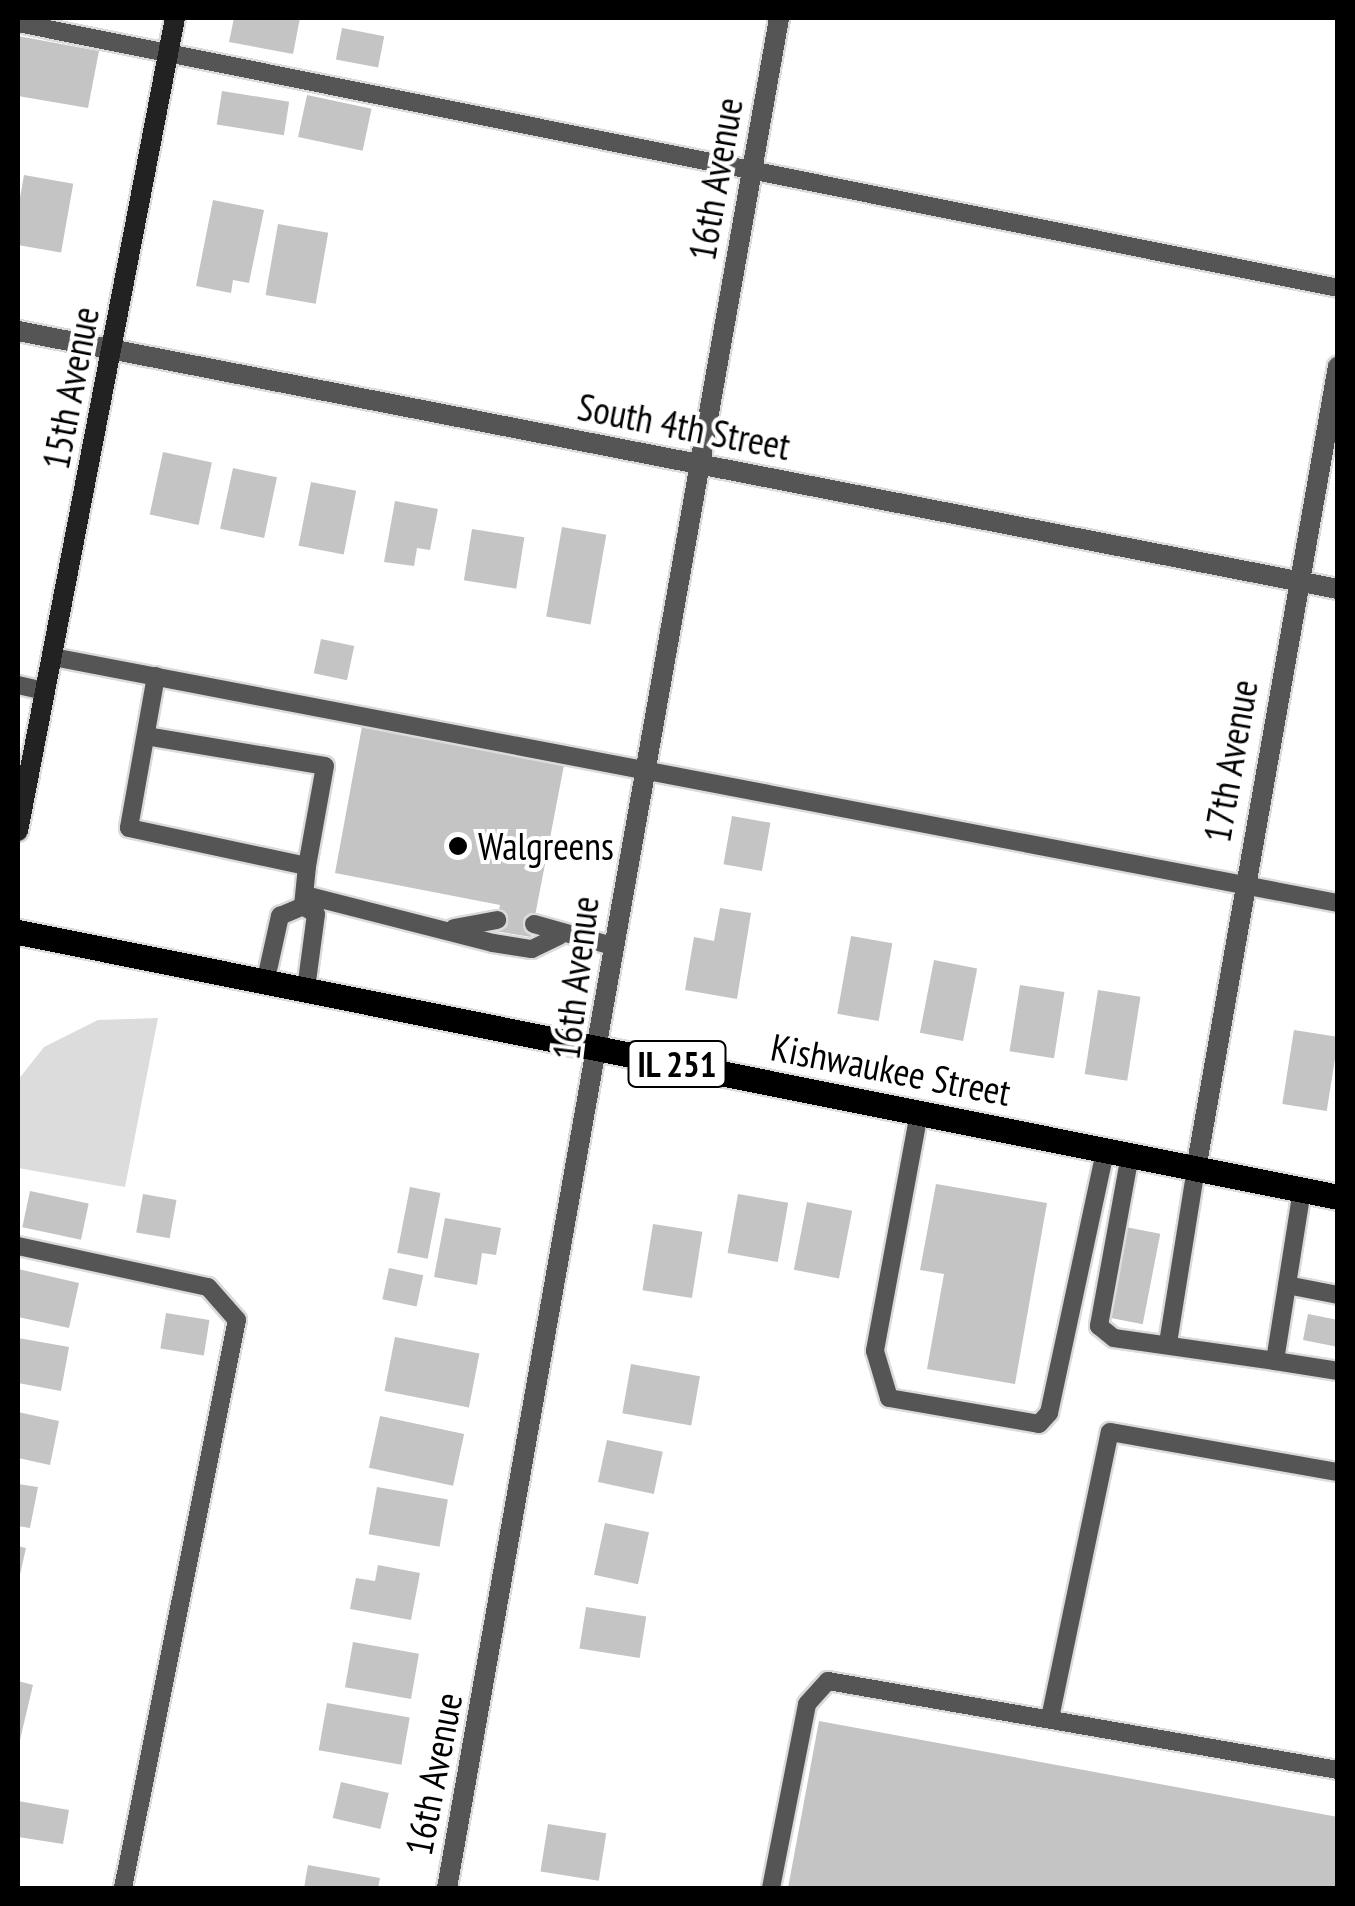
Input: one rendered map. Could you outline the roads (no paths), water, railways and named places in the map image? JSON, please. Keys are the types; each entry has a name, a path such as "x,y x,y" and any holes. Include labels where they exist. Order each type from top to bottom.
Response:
{"main road":[{"name":"15th Avenue","path":"18,830 176,18"},
{"name":"Kishwaukee Street","path":"18,932 1338,1197"}],"street":[{"name":"16th Avenue","path":"447,1888 603,1049 613,946 641,769 702,465 779,18"},
{"name":"South 4th Street","path":"18,330 1338,589"},
{"name":"17th Avenue","path":"1196,1169 1243,884 1338,366"}],"lane":[{"path":"18,22 1338,288"},
{"path":"53,656 1338,903"},
{"path":"156,676 130,828 307,866"},
{"path":"18,686 44,690"},
{"path":"146,736 325,766 304,900 316,914 306,989"},
{"path":"266,980 280,916 304,900 453,928 532,949 559,936"},
{"path":"453,928 497,920"},
{"path":"534,924 559,936 613,946"},
{"path":"919,1113 878,1378 890,1398 1038,1424 1059,1392 1118,1153"},
{"path":"1118,1153 1100,1326 1114,1338 1338,1370"},
{"path":"1168,1343 1196,1169"},
{"path":"1275,1360 1302,1190"},
{"path":"18,1246 208,1287 237,1320 123,1888"},
{"path":"1287,1285 1338,1294"},
{"path":"1050,1718 1110,1432 1338,1472"},
{"path":"771,1888 807,1704 828,1681 1338,1770"}],"place":[{"name":"Walgreens","path":"458,846"}]}
